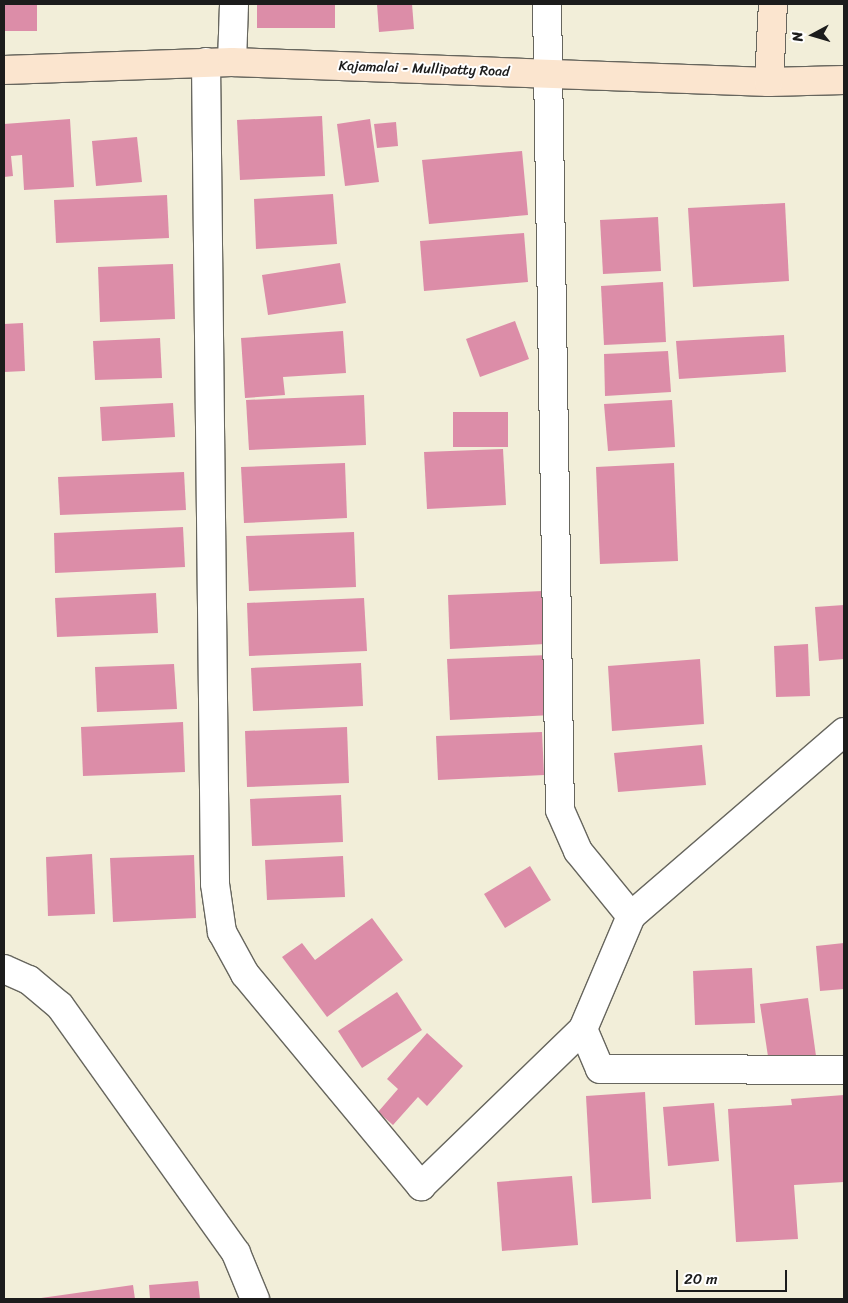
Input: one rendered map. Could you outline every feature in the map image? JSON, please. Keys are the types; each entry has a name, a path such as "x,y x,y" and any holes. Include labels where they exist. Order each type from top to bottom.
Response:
{"main road":[{"path":"769,82 773,4"},
{"name":"Kajamalai - Mullipatty Road","path":"4,70 219,62 769,82 844,80"}],"street":[{"path":"234,4 219,62 215,884 222,932 245,974 421,1186 583,1029 631,916 844,732"},
{"path":"547,4 560,810 578,851 631,916"},
{"path":"4,969 29,980 65,1013 236,1253 254,1299"},
{"path":"583,1029 600,1070 844,1070"}],"building":[{"path":"4,4 37,4 37,31 4,31"},
{"path":"257,4 335,4 335,28 257,28"},
{"path":"377,4 412,4 414,29 379,32"},
{"path":"322,116 325,176 240,180 237,120"},
{"path":"70,119 74,187 24,190 22,155 11,156 13,176 4,177 4,124"},
{"path":"370,119 379,182 345,186 337,124"},
{"path":"396,122 398,146 377,148 374,124"},
{"path":"137,137 142,182 96,186 92,141"},
{"path":"522,151 528,215 429,224 422,160"},
{"path":"333,194 337,244 256,249 254,199"},
{"path":"167,195 169,238 56,243 54,200"},
{"path":"785,203 789,281 693,287 688,208"},
{"path":"658,217 661,271 603,274 600,220"},
{"path":"524,233 528,282 424,291 420,241"},
{"path":"340,263 346,303 268,315 262,275"},
{"path":"173,264 175,319 100,322 98,267"},
{"path":"663,282 666,342 604,345 601,286"},
{"path":"515,321 529,359 480,377 466,339"},
{"path":"23,323 25,371 4,372 4,324"},
{"path":"343,331 346,373 283,377 285,395 245,398 241,338"},
{"path":"784,335 786,372 679,379 676,341"},
{"path":"160,338 162,378 95,380 93,341"},
{"path":"668,351 671,392 605,396 604,354"},
{"path":"364,395 366,445 249,450 246,400"},
{"path":"672,400 675,447 608,451 604,404"},
{"path":"173,403 175,437 102,441 100,407"},
{"path":"453,412 508,412 508,447 453,447"},
{"path":"503,449 506,505 427,509 424,452"},
{"path":"345,463 347,518 244,523 241,467"},
{"path":"674,463 678,561 600,564 596,467"},
{"path":"184,472 186,510 60,515 58,477"},
{"path":"183,527 185,567 55,573 54,533"},
{"path":"354,532 356,587 249,591 246,536"},
{"path":"543,591 545,644 450,649 448,595"},
{"path":"156,593 158,633 57,637 55,598"},
{"path":"364,598 367,651 249,656 247,603"},
{"path":"844,605 844,659 819,661 815,607"},
{"path":"808,644 810,696 776,697 774,646"},
{"path":"549,655 552,715 450,720 447,659"},
{"path":"700,659 704,724 612,731 608,666"},
{"path":"361,663 363,706 253,711 251,668"},
{"path":"174,664 177,709 97,712 95,667"},
{"path":"183,722 185,772 83,776 81,727"},
{"path":"347,727 349,783 247,787 245,731"},
{"path":"542,732 544,775 438,780 436,736"},
{"path":"702,745 706,785 618,792 614,753"},
{"path":"341,795 343,842 252,846 250,799"},
{"path":"92,854 95,914 48,916 46,857"},
{"path":"194,855 196,918 113,922 110,858"},
{"path":"343,856 345,897 267,900 265,860"},
{"path":"530,866 551,900 505,928 484,894"},
{"path":"372,918 403,960 327,1017 282,957 302,943 315,960"},
{"path":"844,943 844,989 820,991 816,946"},
{"path":"752,968 755,1023 695,1025 693,971"},
{"path":"397,992 422,1030 362,1068 338,1031"},
{"path":"808,998 816,1056 769,1063 760,1004"},
{"path":"427,1033 463,1066 427,1106 418,1097 393,1125 378,1112 398,1089 387,1079"},
{"path":"645,1092 651,1199 592,1203 586,1096"},
{"path":"844,1095 844,1182 794,1185 798,1239 736,1242 728,1109 792,1105 791,1099"},
{"path":"714,1103 719,1161 668,1166 663,1107"},
{"path":"572,1176 578,1245 502,1251 497,1182"},
{"path":"198,1281 200,1299 150,1299 149,1285"},
{"path":"133,1285 135,1299 41,1299 41,1298"}]}
